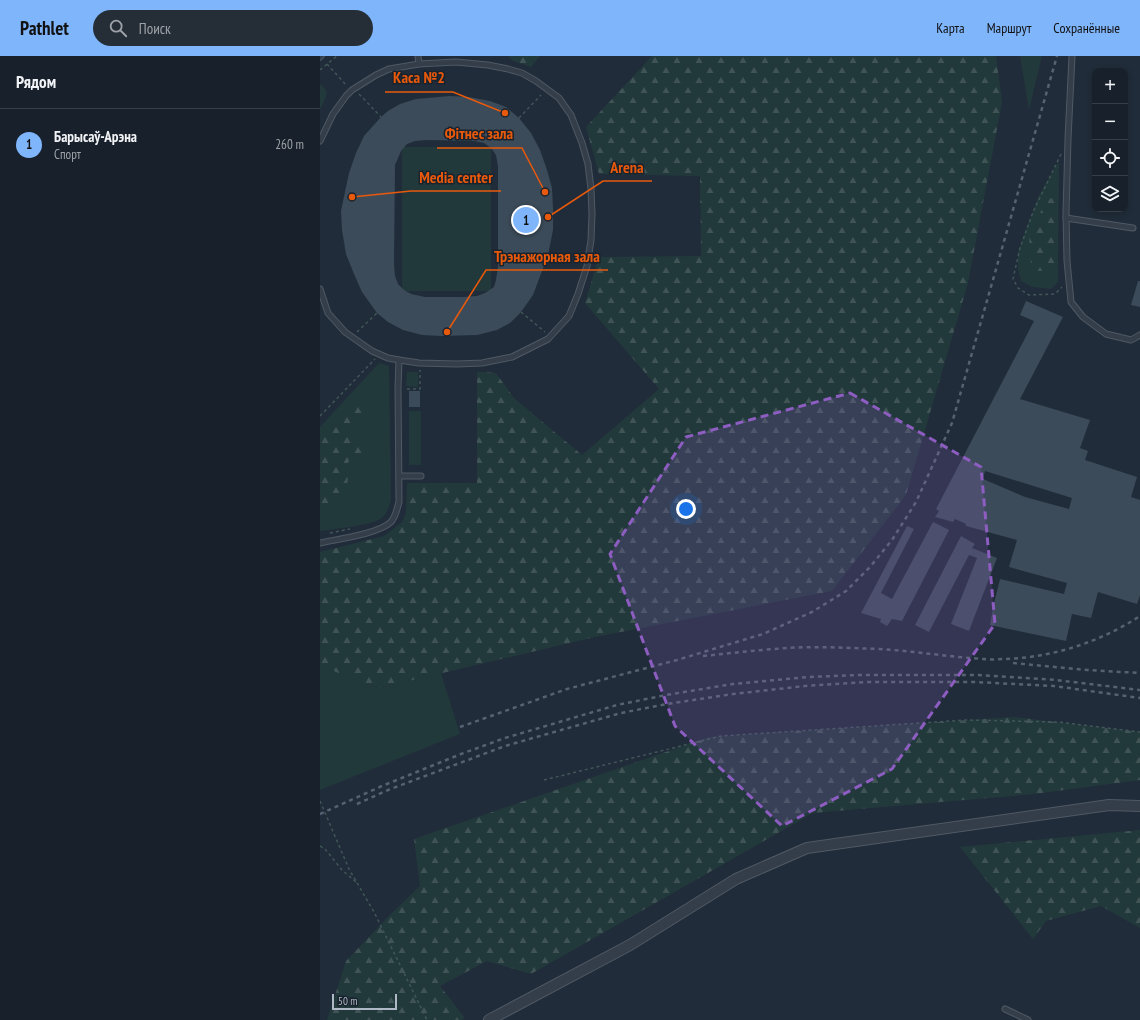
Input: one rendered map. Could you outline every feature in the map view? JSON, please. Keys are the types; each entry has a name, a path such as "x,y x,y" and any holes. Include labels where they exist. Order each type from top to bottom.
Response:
{"street":[{"path":"489,1020 630,945 736,879 807,848 1108,805 1140,806"}],"lane":[{"path":"418,56 418,64"},
{"path":"1072,56 1066,218 1067,260 1071,302 1083,317 1106,334 1130,340 1140,340"},
{"path":"320,141 333,114 346,96 352,90 389,69 418,64 456,62 488,65 508,69 522,73 536,81 559,98 571,115 582,143 588,164 592,214 591,240 587,266 569,316 548,339 512,357 482,363 441,364 388,358 372,351 345,332 328,313 320,290"},
{"path":"1066,218 1133,228"},
{"path":"1130,340 1140,335"},
{"path":"320,543 372,532 382,528 391,521 396,514 399,502 399,360"},
{"path":"399,476 421,476"},
{"path":"1005,1009 1028,1020"}],"path":[{"path":"320,70 336,56"},
{"path":"327,64 347,86"},
{"path":"359,94 381,117"},
{"path":"519,118 541,95"},
{"path":"1061,153 1033,212 1020,248 1013,279 1018,288 1029,295 1055,294 1069,280"},
{"path":"521,312 545,332"},
{"path":"356,333 377,313"},
{"path":"320,416 376,358"},
{"path":"407,389 420,389 420,368"},
{"path":"327,534 349,529"},
{"path":"544,780 721,736 966,720 1058,722 1140,732"},
{"path":"320,801 349,869 374,912 427,1020"},
{"path":"320,846 325,849 342,870 357,883"}],"highlighted area":[{"path":"850,393 981,467 995,624 892,769 782,826 675,726 610,554 686,437"}],"green space":[{"path":"509,56 540,56 531,67 511,60"},
{"path":"652,56 996,56 1002,102 968,283 906,495 832,591 595,637 375,689 320,665 320,552 384,536 402,522 406,513 407,483 477,483 477,372 496,373 514,398 582,455 659,389 585,303 599,257 701,256 700,176 599,174 586,127"},
{"path":"1020,56 1042,56 1029,110"},
{"path":"320,84 324,87 327,93 320,109"},
{"path":"402,147 491,147 491,291 402,291"},
{"path":"1059,161 1058,282 1051,289 1032,287 1021,281 1018,269 1018,252 1038,197"},
{"path":"1055,196 1054,268 1047,271 1036,271 1031,263 1029,248 1030,230 1038,218 1045,202"},
{"path":"379,363 389,366 391,498 389,506 382,518 370,523 320,531 320,427"},
{"path":"407,372 418,372 418,387 406,386"},
{"path":"359,401 365,403 366,410 349,432 363,437 364,450 360,457 353,458 348,462 345,471 348,478 347,485 338,499 325,505 324,514 320,518 320,433 333,428 338,424 346,411"},
{"path":"409,411 421,411 421,465 409,465"},
{"path":"320,665 375,689 441,673 460,734 320,790"},
{"path":"1014,717 1140,732 1140,780 1034,794 813,813 531,974 487,961 440,986 465,1018 462,1020 327,1020 346,961 420,886 414,839 709,737"},
{"path":"1140,830 1140,928 1101,906 1046,921 1033,939 960,847"}],"building":[{"path":"450,96 469,97 490,101 506,107 519,118 531,133 540,150 552,188 553,230 548,255 533,295 521,312 510,323 497,330 477,335 441,336 422,335 403,330 388,322 377,313 362,292 346,254 342,230 341,211 349,173 356,153 364,136 381,117 400,104 416,99","holes":["415,141 474,141 484,143 491,148 496,155 498,166 498,267 494,287 477,296 425,297 411,294 398,284 395,276 395,165 401,151 407,144"]},
{"path":"1138,281 1140,281 1140,307 1131,305"},
{"path":"1026,301 1063,317 1020,399 1090,420 1080,448 1088,451 1085,460 1137,477 1131,497 1140,500 1140,595 1137,604 1098,592 1091,618 1072,614 1066,641 990,625 1000,579 1064,594 1067,583 1009,567 1017,540 966,526 966,524 955,519 953,522 935,517 939,511 936,509 1034,321 1020,315","holes":["985,471 1072,498 1069,509 1025,497 983,479"]},
{"path":"409,391 420,391 420,407 409,407"},
{"path":"933,522 949,530 902,621 892,619 887,626 880,622 881,619 861,613 907,526 914,529 881,593 892,599"},
{"path":"961,536 975,544 972,548 997,558 969,631 951,624 977,558 969,555 929,632 915,625"}],"railway":[{"path":"460,727 567,689 677,660 763,634 812,612 846,591 870,567 892,540 916,502 952,423 1057,56"},
{"path":"703,656 787,648 822,647 879,649 987,659 1024,658 1059,651 1093,641 1140,616"},
{"path":"1013,663 1140,673"},
{"path":"320,814 382,786 505,738 617,705 733,684 808,677 859,675 976,675 1056,680 1140,690"},
{"path":"357,804 388,790 505,746 621,713 733,694 805,686 866,682 975,682 1054,686 1140,698"}],"place":[{"name":"Каса №2","path":"505,113"},
{"name":"Фітнес зала","path":"545,192"},
{"name":"Media center","path":"352,197"},
{"name":"Arena","path":"548,217"},
{"name":"Барысаў-Арэна","path":"526,220"},
{"name":"Трэнажорная зала","path":"447,332"}]}
